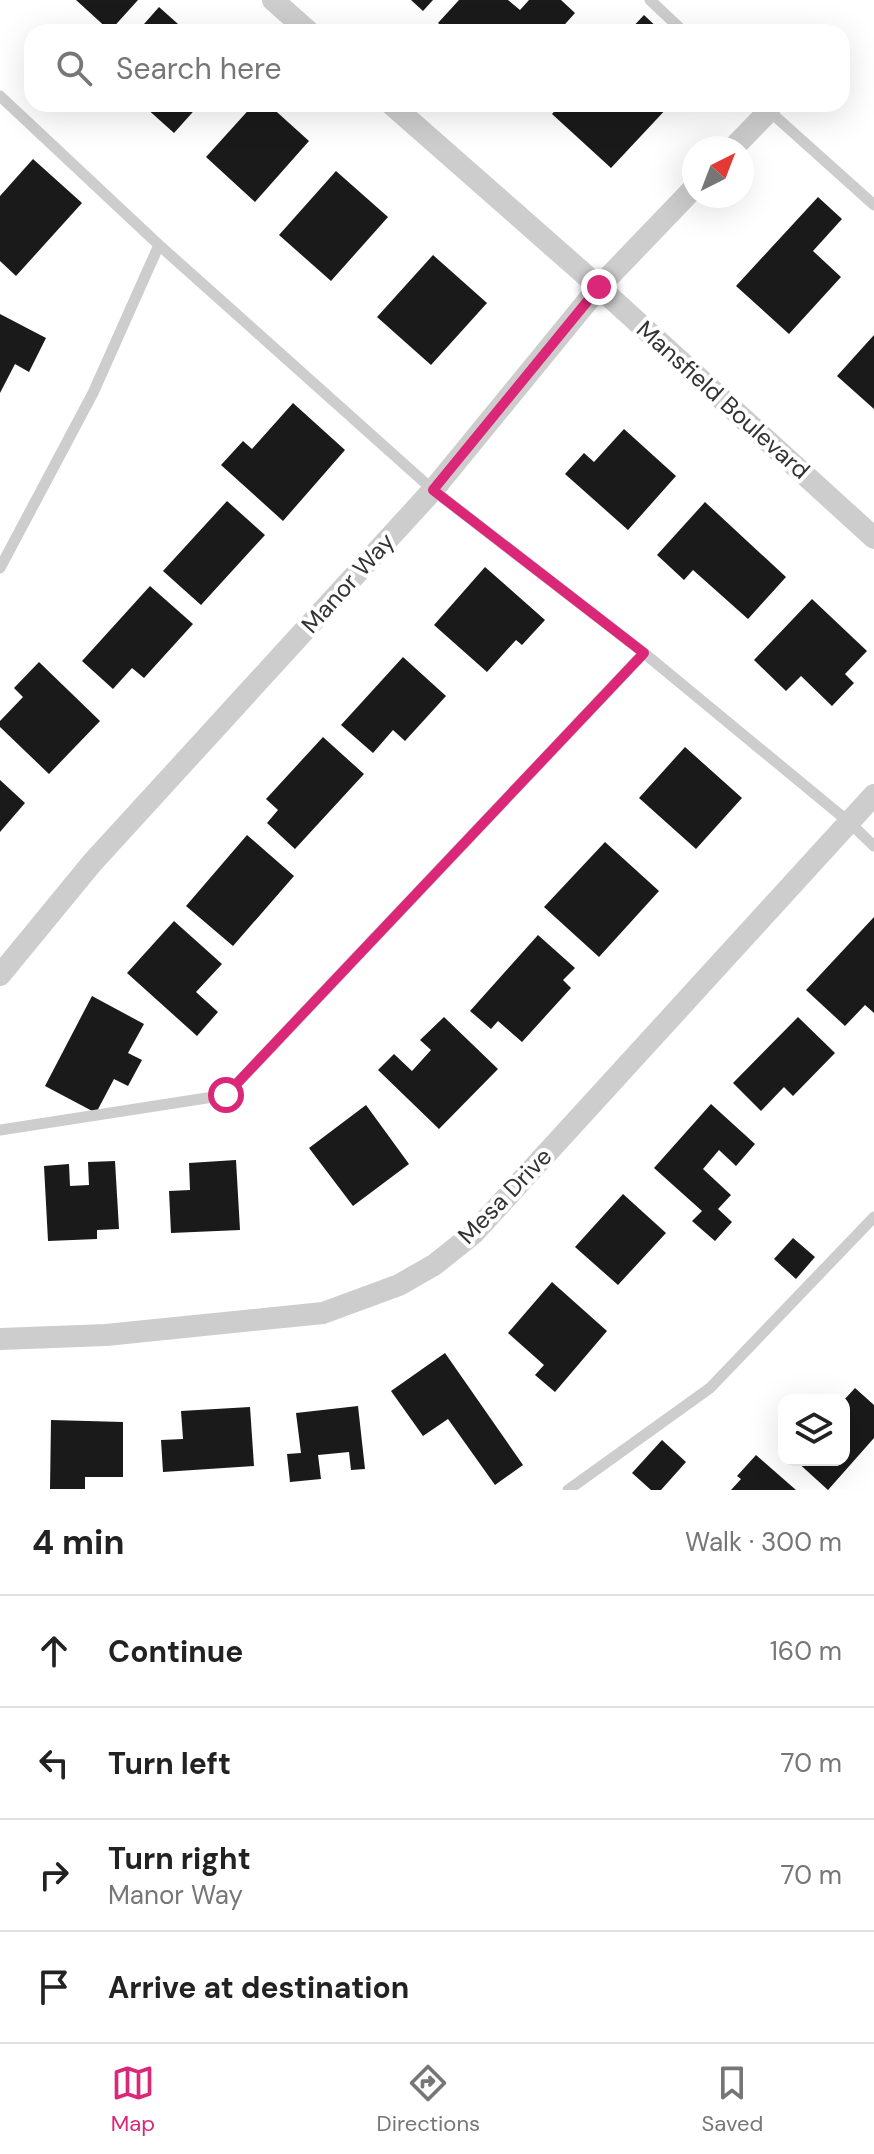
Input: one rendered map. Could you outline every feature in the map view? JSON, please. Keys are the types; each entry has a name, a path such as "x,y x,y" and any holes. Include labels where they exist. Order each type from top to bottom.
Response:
{"street":[{"path":"273,0 300,24"},
{"name":"Mansfield Boulevard","path":"400,112 599,287 874,538"},
{"path":"742,136 761,112"},
{"name":"Manor Way","path":"0,975 92,863 433,490 599,287 682,201"},
{"name":"Mesa Drive","path":"0,1339 106,1335 323,1313 399,1285 434,1265 473,1234 874,795"}],"lane":[{"path":"650,0 676,24"},
{"path":"0,96 159,245 433,490 644,653 874,846"},
{"path":"771,112 874,205"},
{"path":"0,568 93,393 159,245"},
{"path":"0,1130 226,1095 644,653"},
{"path":"568,1490 710,1388 874,1217"}],"building":[{"path":"76,0 138,0 116,24 102,24"},
{"path":"411,0 433,0 423,11"},
{"path":"459,0 508,0 520,10 529,0 561,0 575,13 565,24 438,23"},
{"path":"159,7 178,24 144,24"},
{"path":"644,15 654,24 636,24"},
{"path":"151,112 193,112 174,133"},
{"path":"247,112 277,112 309,141 255,202 206,157"},
{"path":"554,112 663,112 611,168 552,114"},
{"path":"33,159 82,203 16,276 0,261 0,196"},
{"path":"336,171 388,217 331,281 279,235"},
{"path":"818,197 842,219 813,251 841,277 789,334 736,286"},
{"path":"433,255 487,303 431,365 377,317"},
{"path":"0,314 46,338 29,372 15,364 0,393"},
{"path":"874,335 874,409 837,376"},
{"path":"293,403 345,450 283,521 221,465 243,441 252,449"},
{"path":"624,429 676,476 628,530 565,474 584,453 594,462"},
{"path":"227,501 265,535 201,605 163,571"},
{"path":"705,502 786,577 748,619 693,570 684,580 657,555"},
{"path":"485,567 545,620 522,645 516,640 487,672 434,625"},
{"path":"150,586 193,624 144,678 132,668 113,689 82,661"},
{"path":"812,599 867,651 845,674 854,683 832,706 801,676 786,691 754,660"},
{"path":"403,657 446,696 405,741 393,730 373,753 341,725"},
{"path":"39,662 100,721 49,774 0,727 0,721 23,697 14,688"},
{"path":"323,737 364,774 295,849 267,823 278,810 266,799"},
{"path":"685,747 742,798 696,849 639,798"},
{"path":"0,780 25,803 0,832"},
{"path":"247,835 294,876 233,946 186,906"},
{"path":"605,842 659,891 599,957 544,907"},
{"path":"874,917 874,1013 865,1005 845,1026 806,990"},
{"path":"174,921 222,964 196,992 218,1012 197,1036 127,973"},
{"path":"538,935 575,968 563,980 571,988 522,1042 498,1021 491,1029 470,1011"},
{"path":"92,996 144,1024 128,1053 142,1060 128,1086 114,1079 96,1113 45,1086"},
{"path":"444,1017 498,1069 439,1129 378,1070 394,1054 412,1071 431,1050 420,1040"},
{"path":"798,1017 835,1053 793,1096 784,1087 761,1111 733,1083"},
{"path":"711,1104 755,1144 736,1166 719,1150 703,1169 731,1195 718,1209 732,1222 715,1241 692,1221 702,1211 654,1168"},
{"path":"366,1105 409,1164 353,1206 309,1148"},
{"path":"236,1160 240,1230 171,1233 169,1191 190,1190 189,1163"},
{"path":"115,1161 119,1229 97,1230 97,1239 48,1241 44,1166 69,1164 70,1186 89,1185 88,1162"},
{"path":"623,1194 666,1233 618,1285 575,1247"},
{"path":"793,1238 815,1257 796,1279 774,1259"},
{"path":"552,1282 607,1331 555,1392 535,1375 544,1365 508,1333"},
{"path":"445,1353 523,1465 495,1485 448,1419 423,1436 391,1391"},
{"path":"855,1388 874,1405 874,1438 850,1465 850,1394"},
{"path":"358,1406 365,1469 351,1470 349,1452 318,1455 321,1479 290,1482 287,1454 301,1453 296,1413"},
{"path":"250,1407 254,1466 163,1472 161,1440 183,1439 181,1411"},
{"path":"51,1420 123,1422 123,1477 85,1477 85,1489 50,1489"},
{"path":"662,1440 686,1462 661,1490 651,1490 632,1473"},
{"path":"756,1455 796,1490 731,1490 741,1479 737,1476"},
{"path":"802,1466 849,1466 828,1490"}],"route":[{"path":"226,1095 644,653 433,490 599,287"}]}
